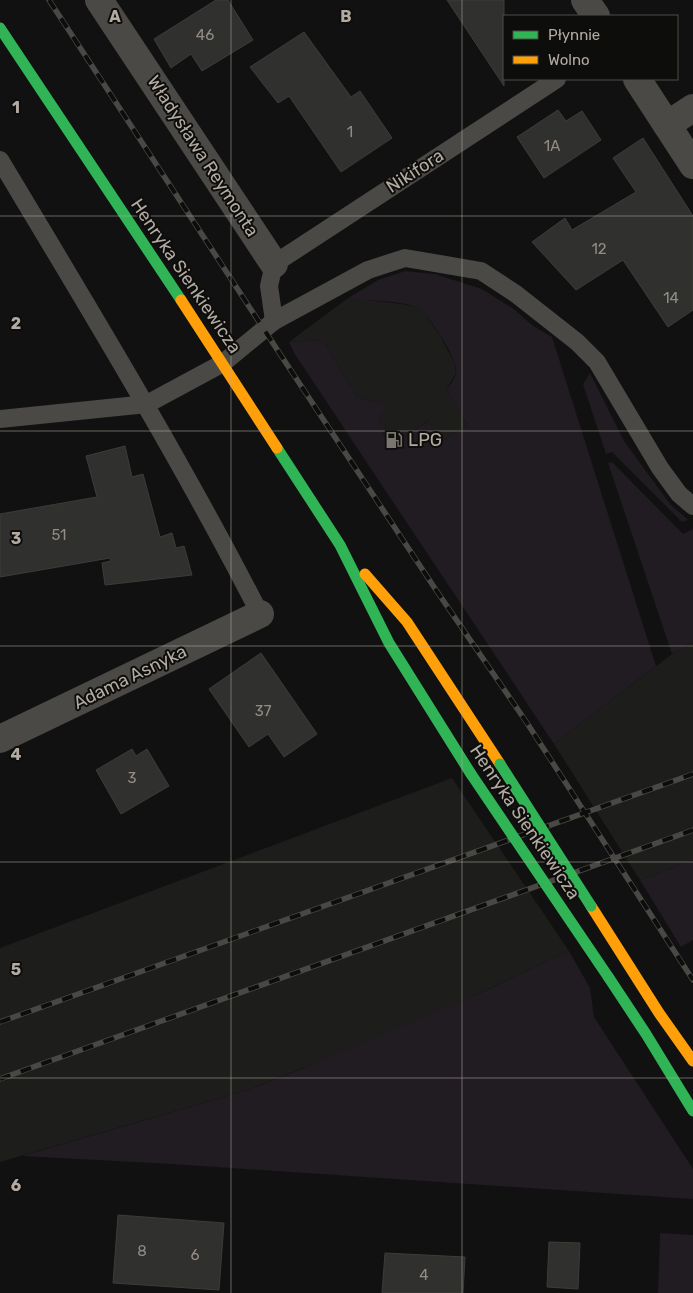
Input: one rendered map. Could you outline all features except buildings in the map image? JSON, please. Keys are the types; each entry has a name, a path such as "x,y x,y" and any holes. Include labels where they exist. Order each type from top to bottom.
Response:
{"street":[{"name":"Władysława Reymonta","path":"99,0 274,264"},
{"path":"585,0 595,15"},
{"name":"Henryka Sienkiewicza","path":"0,28 223,363 340,545 389,643 470,774 609,978 693,1111"},
{"path":"638,80 693,165"},
{"path":"667,125 693,108"},
{"name":"Henryka Sienkiewicza","path":"340,545 407,622 628,964 693,1061"},
{"name":"Adama Asnyka","path":"0,739 260,614"}],"lane":[{"name":"Nikifora","path":"274,264 555,80"},
{"path":"0,160 147,404 220,536 260,614"},
{"path":"0,419 147,404 223,363 274,321 368,270 405,258 481,271 516,294 578,342 597,362 660,468 679,494 693,506"},
{"path":"274,264 269,286 274,321"}],"shaded area":[{"path":"405,271 435,274 482,289 552,337 656,666 554,744 294,353 289,342 323,340 357,397 391,407 378,417 386,430 382,433 392,446 428,421 441,442 468,425 446,390 456,373 448,348 442,338 422,312 410,305 348,298 378,280"},
{"path":"348,298 402,304 416,307 424,313 439,334 454,362 456,373 446,390 468,425 441,442 427,421 392,447 382,432 385,430 378,417 390,407 357,397 323,340 289,342"},
{"path":"590,373 624,441 670,504 688,520 682,522 612,452 606,454 583,384"},
{"path":"612,462 683,534 693,529 693,643 672,654 608,463"},
{"path":"693,643 693,860 640,880 554,744 672,654"},
{"path":"452,778 569,951 412,1025 248,1090 0,1162 0,948"},
{"path":"693,860 693,940 681,947 640,880"},
{"path":"569,951 590,988 594,1017 693,1169 693,1199 172,1164 22,1156 248,1090 478,994"},
{"path":"660,1233 693,1235 693,1293 658,1293"}],"railway":[{"path":"49,0 436,590 527,723 693,980"},
{"path":"0,1022 693,774"},
{"path":"0,1079 693,830"}],"traffic: fast":[{"path":"0,28 181,300"},
{"path":"277,448 340,545 389,643 471,774"},
{"path":"500,764 591,906"},
{"path":"471,774 609,978"},
{"path":"609,978 693,1111"}],"traffic: slow":[{"path":"181,300 277,448"},
{"path":"365,574 407,622 500,764"},
{"path":"591,906 659,1013 693,1061"}],"place":[{"name":"LPG","path":"394,440"}]}
